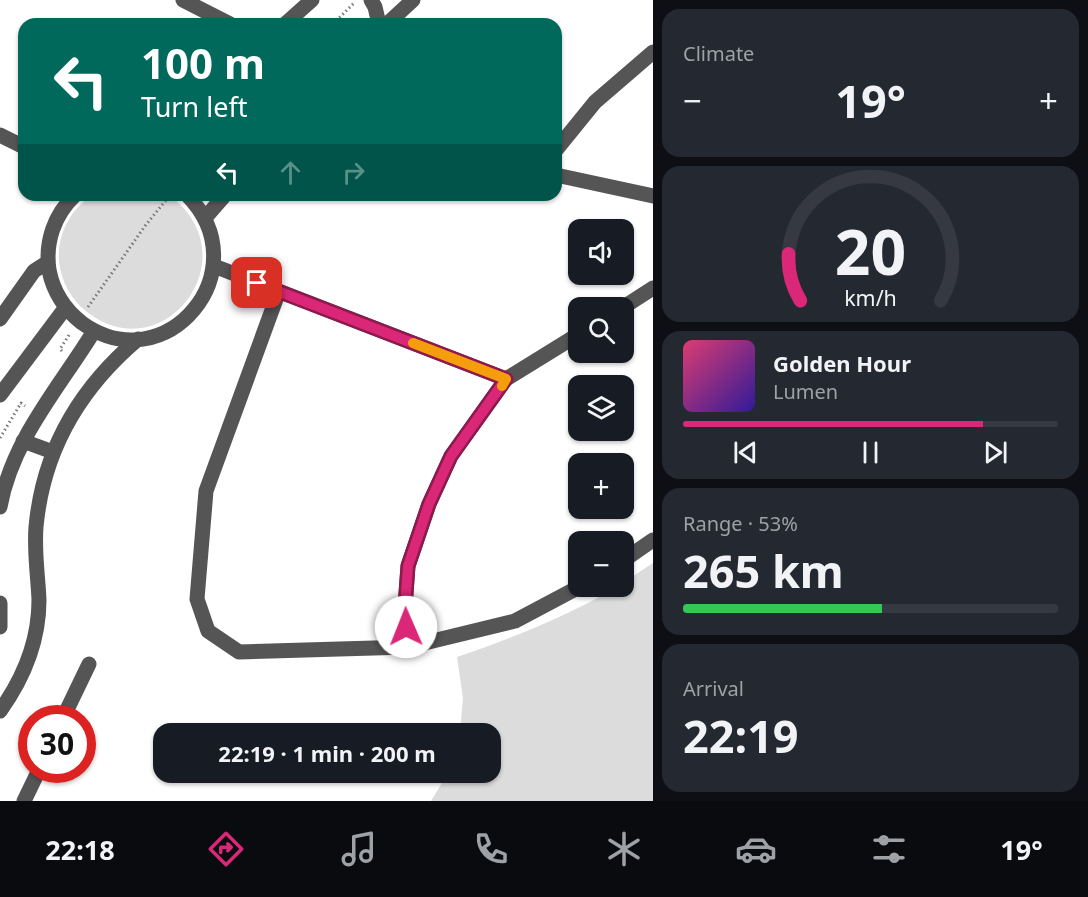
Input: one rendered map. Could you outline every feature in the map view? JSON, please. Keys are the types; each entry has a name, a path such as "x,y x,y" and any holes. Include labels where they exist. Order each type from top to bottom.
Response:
{"street":[{"path":"183,0 218,18"},
{"path":"292,18 312,0"},
{"path":"371,0 377,18"},
{"path":"394,18 413,0"},
{"path":"562,143 595,102 653,52"},
{"path":"0,135 18,144"},
{"path":"562,176 653,196"},
{"path":"70,201 58,215 48,246 51,278 66,307 79,320 94,331 122,339 138,339 169,330 195,310 207,290 214,266 214,250 205,218 192,201"},
{"path":"205,218 220,201"},
{"path":"0,319 34,271 48,262"},
{"path":"214,266 506,379"},
{"path":"634,300 653,288"},
{"path":"279,291 206,491 197,599 208,631 239,652 408,647 515,621 568,593"},
{"path":"0,395 66,307"},
{"path":"0,507 22,441 94,331"},
{"path":"0,711 20,680 34,641 39,602 36,528 42,492 53,452 88,390 111,363 138,339"},
{"path":"408,647 405,607 408,566 429,504 451,456 506,379 568,341"},
{"path":"22,441 53,452"},
{"path":"634,553 653,540"},
{"path":"0,603 0,627"},
{"path":"69,705 89,664"},
{"path":"24,801 33,783"}],"path":[{"path":"339,18 358,0"},
{"path":"76,360 60,349 145,226 165,201"}],"shaded area":[{"path":"85,201 175,201 192,220 202,247 200,275 188,299 169,317 144,328 116,327 87,312 72,296 65,283 59,261 63,232"},
{"path":"653,563 653,801 431,801 442,783 501,783 501,723 461,723 463,698 457,657 539,626 598,597 634,597 634,575"}],"slow traffic":[{"path":"413,343 506,379 502,386"}],"route":[{"path":"257,283 506,379 451,456 429,504 408,566 406,627"}]}
